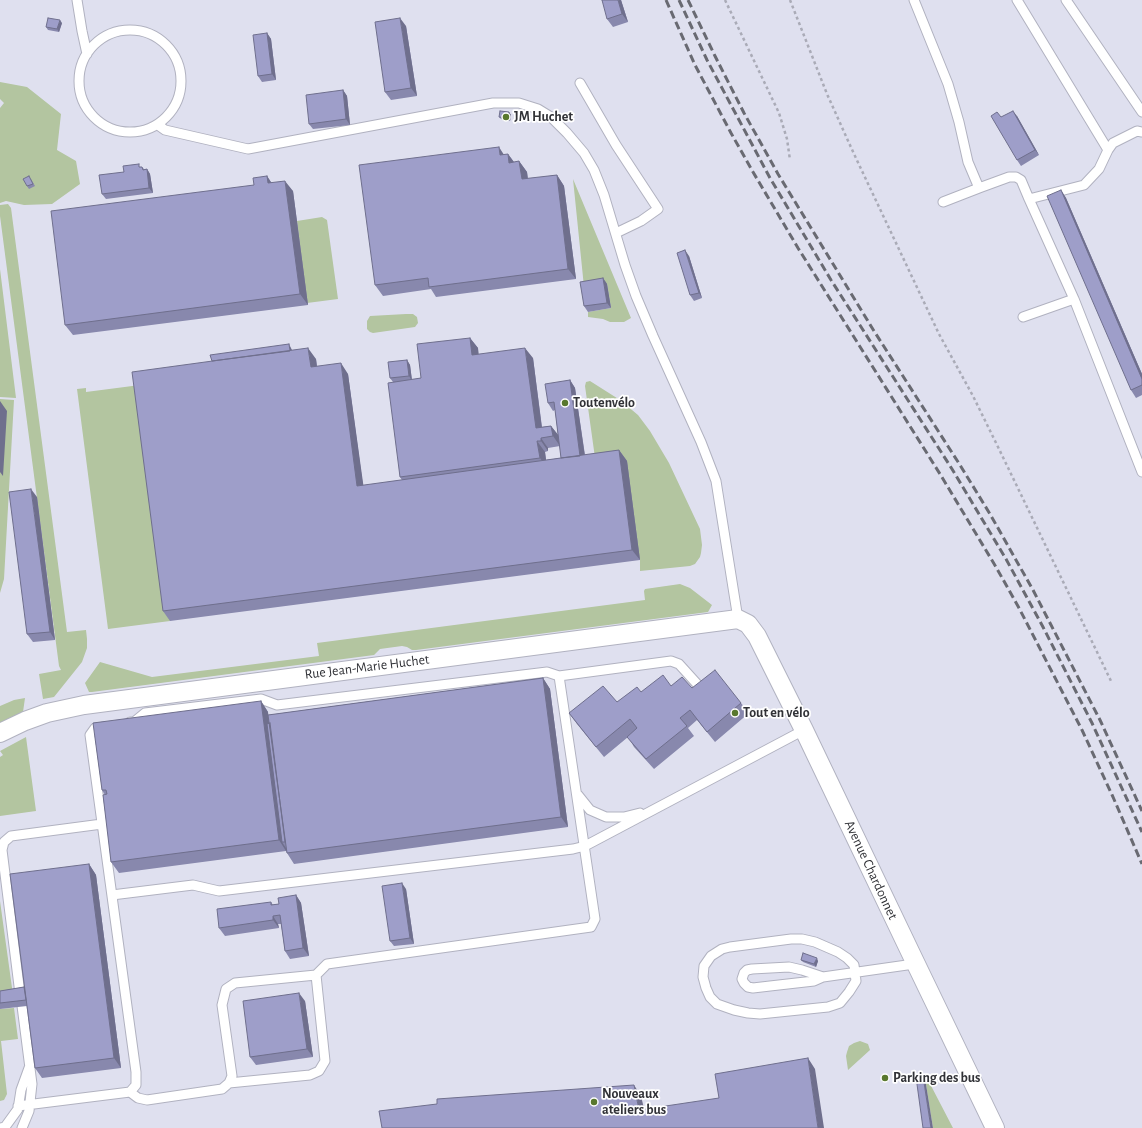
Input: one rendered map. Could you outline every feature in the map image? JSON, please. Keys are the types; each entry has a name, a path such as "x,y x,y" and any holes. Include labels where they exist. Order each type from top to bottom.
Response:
{"street":[{"name":"Avenue Chardonnet","path":"738,619 748,624 757,636 804,730 995,1128"},
{"name":"Rue Jean-Marie Huchet","path":"0,733 32,718 84,704 738,619"}],"lane":[{"path":"77,0 87,54"},
{"path":"914,0 948,84 959,122 968,162 979,188"},
{"path":"1017,0 1108,150"},
{"path":"1066,0 1142,112"},
{"path":"120,31 138,31 156,36 169,48 178,62 182,80 178,100 170,115 158,125 142,132 124,132 104,125 91,114 83,101 79,84 80,71 87,54 95,45 109,35 120,31"},
{"path":"580,83 616,145 658,210 641,221 616,233"},
{"path":"158,125 165,130 248,149 493,103 519,103 538,109 551,117 584,153 594,170 604,195 625,265 653,336 701,442 716,481 738,619"},
{"path":"1029,200 1084,185 1100,169 1108,150 1113,143 1137,131 1142,132"},
{"path":"943,202 1009,177 1016,177 1021,180 1074,299 1139,455 1142,472"},
{"path":"1023,317 1074,299"},
{"path":"18,1106 130,1092 136,1085 136,1072 90,735 95,728 134,722 145,713 260,699 277,705 547,672 559,676 670,661 679,664 698,685"},
{"path":"229,1084 232,1076 222,1005 226,989 235,984 316,975 327,964 591,927 595,919 559,676"},
{"path":"112,895 193,885 219,891 573,849 585,846 804,730"},
{"path":"577,794 590,810 606,817 624,817 651,811"},
{"path":"20,994 2,850 4,842 11,836 102,824"},
{"path":"791,939 802,939 815,942 838,952 854,965 855,973 856,981 840,1003 828,1007 760,1014 734,1010 717,1004 710,997 703,977 704,966 711,956 722,949 791,939"},
{"path":"822,977 789,967 748,970 744,973 742,979 748,987 753,988 814,981 822,977 907,965 915,962"},
{"path":"130,1092 138,1098 147,1100 222,1089 229,1084 310,1075 319,1071 325,1061 316,975"},
{"path":"22,1006 32,1084 29,1111 22,1128"},
{"path":"0,1128 5,1127 18,1109 21,1090 30,1067"}],"path":[{"path":"725,0 779,113 790,160"},
{"path":"790,0 827,94 857,161 939,334 973,396 1111,681"}],"green space":[{"path":"0,82 27,87 61,114 57,150 76,161 80,184 52,204 24,205 6,201 0,203 0,108 4,103 0,99"},
{"path":"573,179 631,318 624,322 610,322 603,319 588,317 588,312 611,308 607,284 584,287"},
{"path":"8,204 11,208 67,632 86,630 87,639 87,648 82,662 54,697 43,699 39,674 61,670 59,666 0,216 0,205"},
{"path":"322,217 327,220 338,299 307,303 297,221"},
{"path":"0,269 16,398 0,397"},
{"path":"413,314 417,317 418,323 415,327 373,333 367,329 367,321 370,316"},
{"path":"590,381 620,400 638,415 650,431 669,463 700,529 702,545 701,553 695,564 690,566 640,571 640,560 596,465 585,386 586,382"},
{"path":"140,385 170,621 108,629 77,389 86,388 86,392"},
{"path":"0,399 14,400 4,579 0,593"},
{"path":"680,584 690,588 712,605 708,612 416,650 402,646 380,649 374,655 92,692 89,692 85,683 100,662 152,677 319,656 317,643 645,600 645,589"},
{"path":"25,698 23,712 0,725 0,706 14,700"},
{"path":"26,737 36,811 0,816 0,757 3,755 0,751"},
{"path":"0,901 13,995 0,997"},
{"path":"14,1008 18,1039 1,1041 7,1094 4,1100 0,1101 0,1009"},
{"path":"860,1041 868,1044 870,1050 848,1070 846,1056 849,1046"},
{"path":"925,1078 927,1078 953,1128 933,1128"}],"building":[{"path":"602,0 618,0 622,14 607,19"},
{"path":"48,18 60,20 57,29 46,27"},
{"path":"400,18 411,88 385,92 375,22"},
{"path":"267,33 272,74 258,76 253,35"},
{"path":"343,90 346,119 309,124 306,95"},
{"path":"500,111 509,112 508,118 499,117"},
{"path":"1013,111 1035,150 1017,160 991,116 997,112 1001,117"},
{"path":"499,147 500,155 508,154 509,163 519,161 522,179 557,175 568,269 429,287 428,278 375,285 359,165"},
{"path":"139,164 139,167 142,167 143,170 147,169 149,188 102,194 99,175 124,172 123,166"},
{"path":"29,176 33,184 27,186 23,179"},
{"path":"267,176 268,183 285,181 300,294 65,325 51,211 254,185 253,178"},
{"path":"1061,190 1142,379 1142,385 1131,390 1047,196"},
{"path":"685,250 699,293 690,295 677,253"},
{"path":"603,278 607,303 584,306 580,282"},
{"path":"470,338 472,355 525,348 536,428 551,426 553,436 541,438 541,441 537,441 540,458 400,477 388,383 421,378 417,344"},
{"path":"289,344 290,351 212,361 210,355"},
{"path":"308,348 311,367 341,363 357,486 619,450 632,550 163,611 132,372"},
{"path":"407,360 409,376 390,378 388,362"},
{"path":"570,380 580,456 561,458 554,402 548,403 545,384"},
{"path":"31,489 50,632 27,634 9,492"},
{"path":"715,670 741,703 707,732 690,710 680,718 687,726 646,759 627,737 637,728 630,719 596,747 569,713 603,686 617,702 637,687 641,692 663,675 671,686 682,677 692,688"},
{"path":"543,678 561,817 287,853 268,715"},
{"path":"261,701 279,840 111,862 103,795 107,794 106,790 102,790 93,723"},
{"path":"270,723 285,842 282,842 267,724"},
{"path":"89,864 114,1058 35,1068 10,874"},
{"path":"402,883 410,938 390,941 382,886"},
{"path":"296,895 303,948 285,951 280,915 273,916 273,920 219,928 217,909 271,902 271,905 279,904 278,898"},
{"path":"803,953 817,958 814,964 801,960"},
{"path":"24,987 26,1000 0,1003 0,991"},
{"path":"299,993 307,1049 250,1057 243,1001"},
{"name":"Nouveaux ateliers bus","path":"808,1058 818,1128 382,1128 379,1111 437,1104 437,1099 634,1085 639,1110 719,1098 715,1074"},
{"path":"923,1076 931,1128 923,1128 916,1077"}],"railway":[{"path":"666,0 695,65 753,172 798,248 940,474 1019,608 1082,730 1142,864"},
{"path":"679,0 707,60 770,178 831,280 952,469 1006,559 1092,723 1142,832"},
{"path":"688,0 744,113 778,174 874,331 960,465 1033,590 1100,720 1142,811"}],"place":[{"name":"JM Huchet","path":"506,117"},
{"name":"Toutenvélo","path":"565,403"},
{"name":"Tout en vélo","path":"735,713"},
{"name":"Parking des bus","path":"885,1078"},
{"name":"Nouveaux ateliers bus","path":"594,1102"}]}
